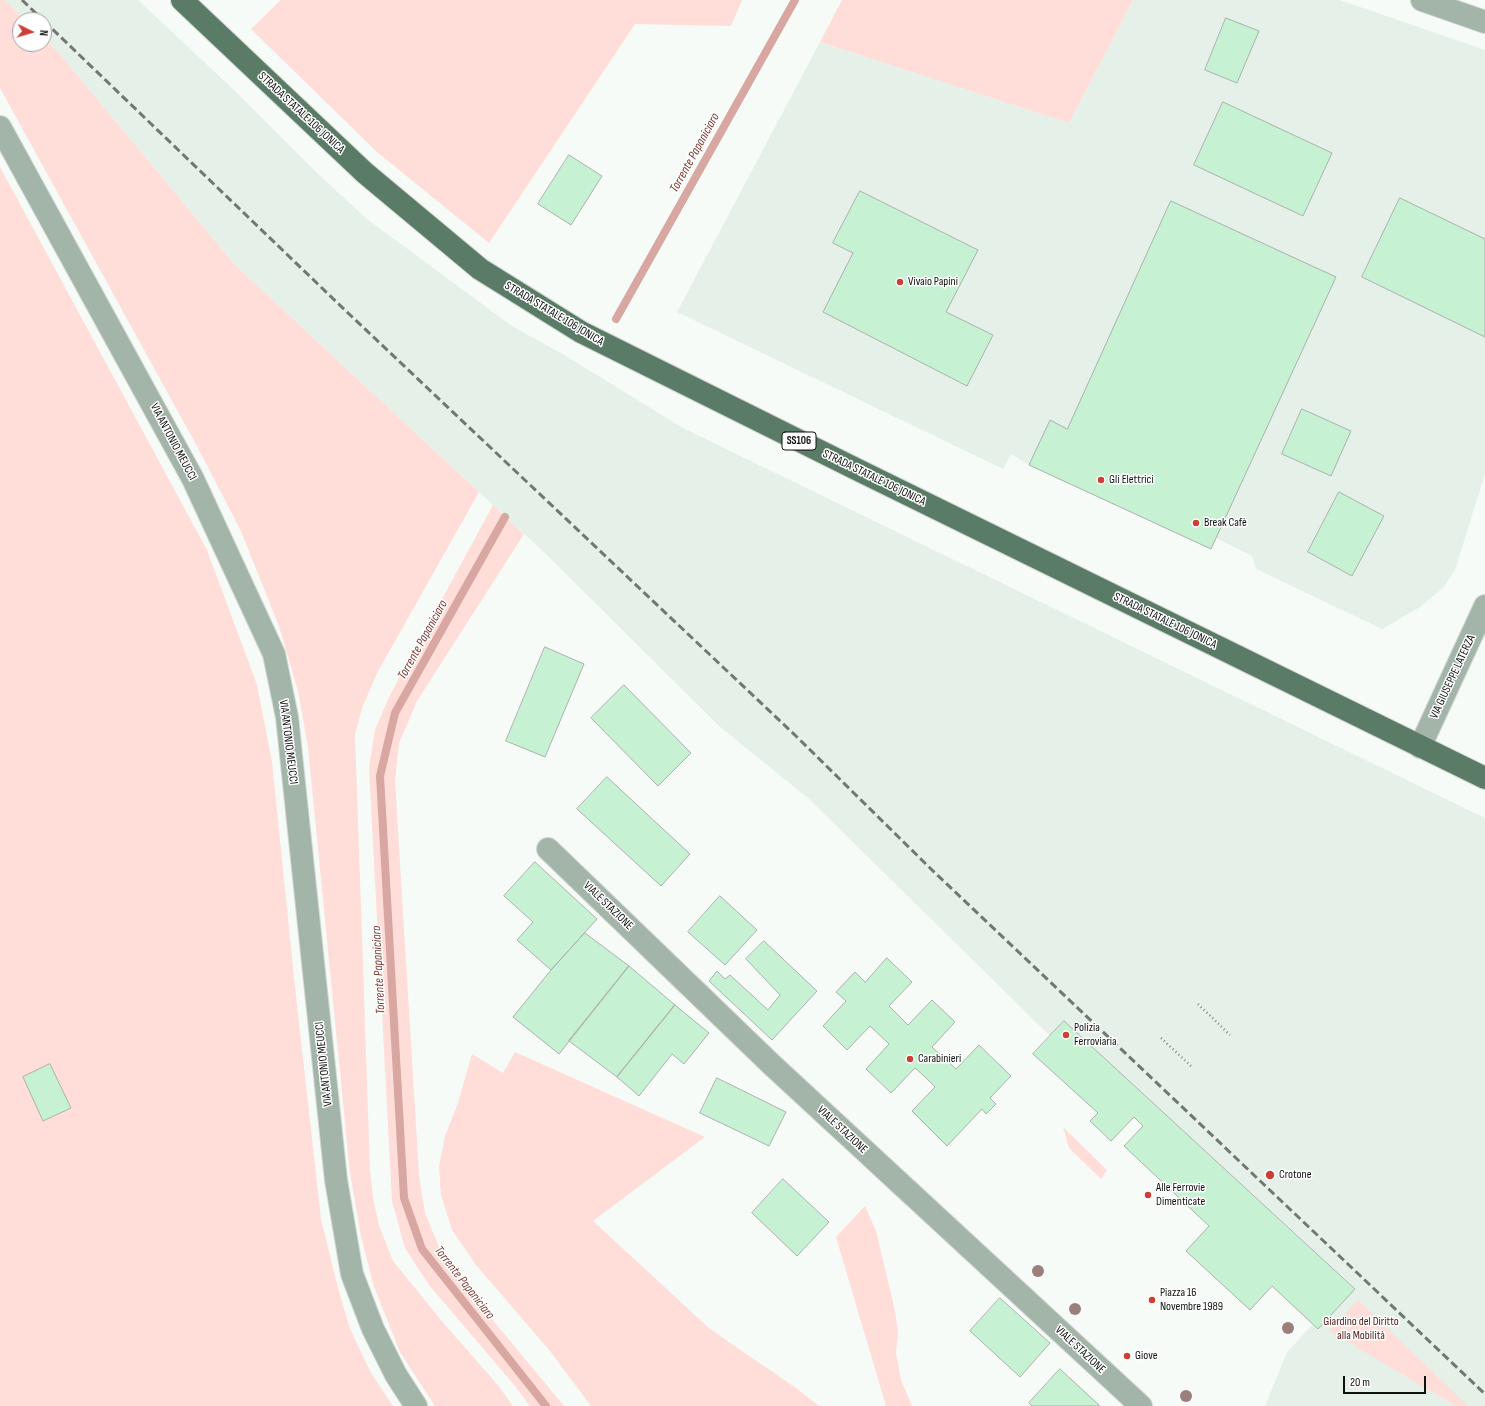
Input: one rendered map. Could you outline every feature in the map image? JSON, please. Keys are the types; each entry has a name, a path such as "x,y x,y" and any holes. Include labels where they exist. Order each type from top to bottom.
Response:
{"main road":[{"name":"STRADA STATALE 106 JONICA","path":"182,0 365,173 480,269 581,332 856,470 1485,778"}],"street":[{"path":"1422,0 1485,22"},
{"name":"VIA ANTONIO MEUCCI","path":"0,127 193,479 274,654 287,717 336,1180 352,1274 373,1329 396,1375 416,1406"},
{"name":"VIA GIUSEPPE LATERZA","path":"1420,747 1485,606"},
{"name":"VIALE STAZIONE","path":"548,848 771,1064 1141,1406"}],"path":[{"path":"1198,1004 1230,1035"},
{"path":"1161,1038 1190,1066"}],"shaded area":[{"path":"4,0 138,0 233,89 316,172 367,219 512,326 566,356 683,428 1485,818 1485,1406 1265,1406 1287,1352 1313,1324 1318,1329 1355,1288 1064,1021 1050,1036 809,799 719,726 548,556 235,265 52,46 52,12 17,12"},
{"path":"1133,0 1340,0 1485,50 1485,474 1455,570 1444,587 1420,607 1382,629 1256,569 1252,556 1216,538 1211,549 1029,465 1011,454 1003,469 677,312 820,42 1069,123"}],"green space":[{"path":"0,0 4,0 17,12 12,12 12,52 52,52 52,46 235,265 479,492 377,673 362,708 355,734 370,1170 373,1198 379,1226 393,1261 445,1325 497,1384 513,1406 435,1406 400,1352 373,1284 361,1236 350,1173 308,747 298,691 279,626 240,529 198,448 0,88"},
{"path":"281,0 742,0 731,26 635,24 489,243 377,152 251,29"},
{"path":"842,0 1133,0 1069,123 820,42"},
{"path":"0,167 207,550 257,685 272,762 321,1219 350,1329 371,1373 393,1406 0,1406"},
{"path":"493,505 524,534 417,701 399,743 395,781 419,1175 425,1213 441,1252 466,1288 564,1406 530,1406 515,1386 429,1285 405,1248 392,1201 369,768 375,730 390,695"},
{"path":"515,1052 705,1137 593,1221 710,1329 796,1388 819,1406 591,1406 550,1351 476,1265 452,1230 441,1195 439,1166 445,1136 458,1103 472,1054 503,1073"},
{"path":"1063,1127 1107,1170 1101,1179 1069,1148"},
{"path":"865,1206 876,1231 895,1311 898,1331 896,1353 901,1380 912,1406 886,1406 836,1237"},
{"name":"Giardino del Diritto alla Mobilità","path":"1358,1300 1468,1406 1456,1406 1329,1331"}],"building":[{"path":"1226,18 1259,31 1237,83 1205,70"},
{"path":"1223,102 1332,153 1303,216 1194,165"},
{"path":"569,155 602,176 571,225 538,204"},
{"name":"Vivaio Papini","path":"860,191 978,250 946,312 993,335 967,386 823,312 853,253 833,243"},
{"path":"1400,198 1485,239 1485,337 1362,277"},
{"path":"1171,201 1336,277 1211,549 1029,465 1050,420 1067,429"},
{"path":"1302,409 1351,431 1331,476 1282,454"},
{"path":"1339,492 1384,516 1352,576 1308,552"},
{"path":"545,647 584,664 545,757 506,741"},
{"path":"624,685 691,753 658,786 591,718"},
{"path":"607,777 690,854 661,886 577,809"},
{"path":"535,862 597,919 551,970 517,940 533,922 504,896"},
{"path":"720,896 757,930 725,965 688,932"},
{"path":"585,933 629,966 559,1054 513,1017 551,970"},
{"path":"764,941 817,991 772,1040 709,981 717,971 725,979 730,975 768,1010 780,995 746,959"},
{"name":"Carabinieri","path":"887,958 912,982 889,1006 908,1025 932,1000 955,1022 932,1047 956,1069 979,1045 1011,1076 990,1098 996,1104 986,1114 982,1109 947,1146 912,1111 935,1087 924,1076 915,1068 891,1093 866,1069 889,1044 870,1026 847,1050 823,1026 846,1001 836,992 855,972 865,982"},
{"path":"629,966 675,1005 617,1077 569,1041"},
{"path":"675,1005 709,1033 684,1064 672,1054 639,1096 617,1077"},
{"name":"Crotone","path":"1064,1021 1355,1289 1318,1329 1272,1286 1250,1310 1186,1251 1209,1226 1124,1146 1143,1126 1134,1117 1111,1141 1090,1121 1098,1113 1033,1054"},
{"path":"50,1064 71,1108 43,1121 23,1077"},
{"path":"717,1078 786,1112 769,1146 700,1113"},
{"path":"783,1179 829,1222 797,1256 752,1213"},
{"path":"1000,1298 1050,1343 1020,1377 970,1331"},
{"path":"1060,1369 1100,1406 1032,1406 1029,1403"}],"waterway":[{"name":"Torrente Papaniciaro","path":"616,319 795,0"},
{"name":"Torrente Papaniciaro","path":"505,517 395,713 380,776 404,1198 422,1249 546,1406"}],"railway":[{"path":"22,0 35,12"},
{"path":"52,29 348,313 797,737 931,869 1485,1394"}],"place":[{"name":"Vivaio Papini","path":"900,282"},
{"name":"Gli Elettrici","path":"1101,480"},
{"name":"Break Cafè","path":"1196,523"},
{"name":"Polizia Ferroviaria","path":"1066,1035"},
{"name":"Carabinieri","path":"910,1059"},
{"name":"Crotone","path":"1270,1175"},
{"name":"Alle Ferrovie Dimenticate","path":"1148,1195"},
{"name":"Piazza 16 Novembre 1989","path":"1152,1300"},
{"name":"Giove","path":"1127,1356"}]}
